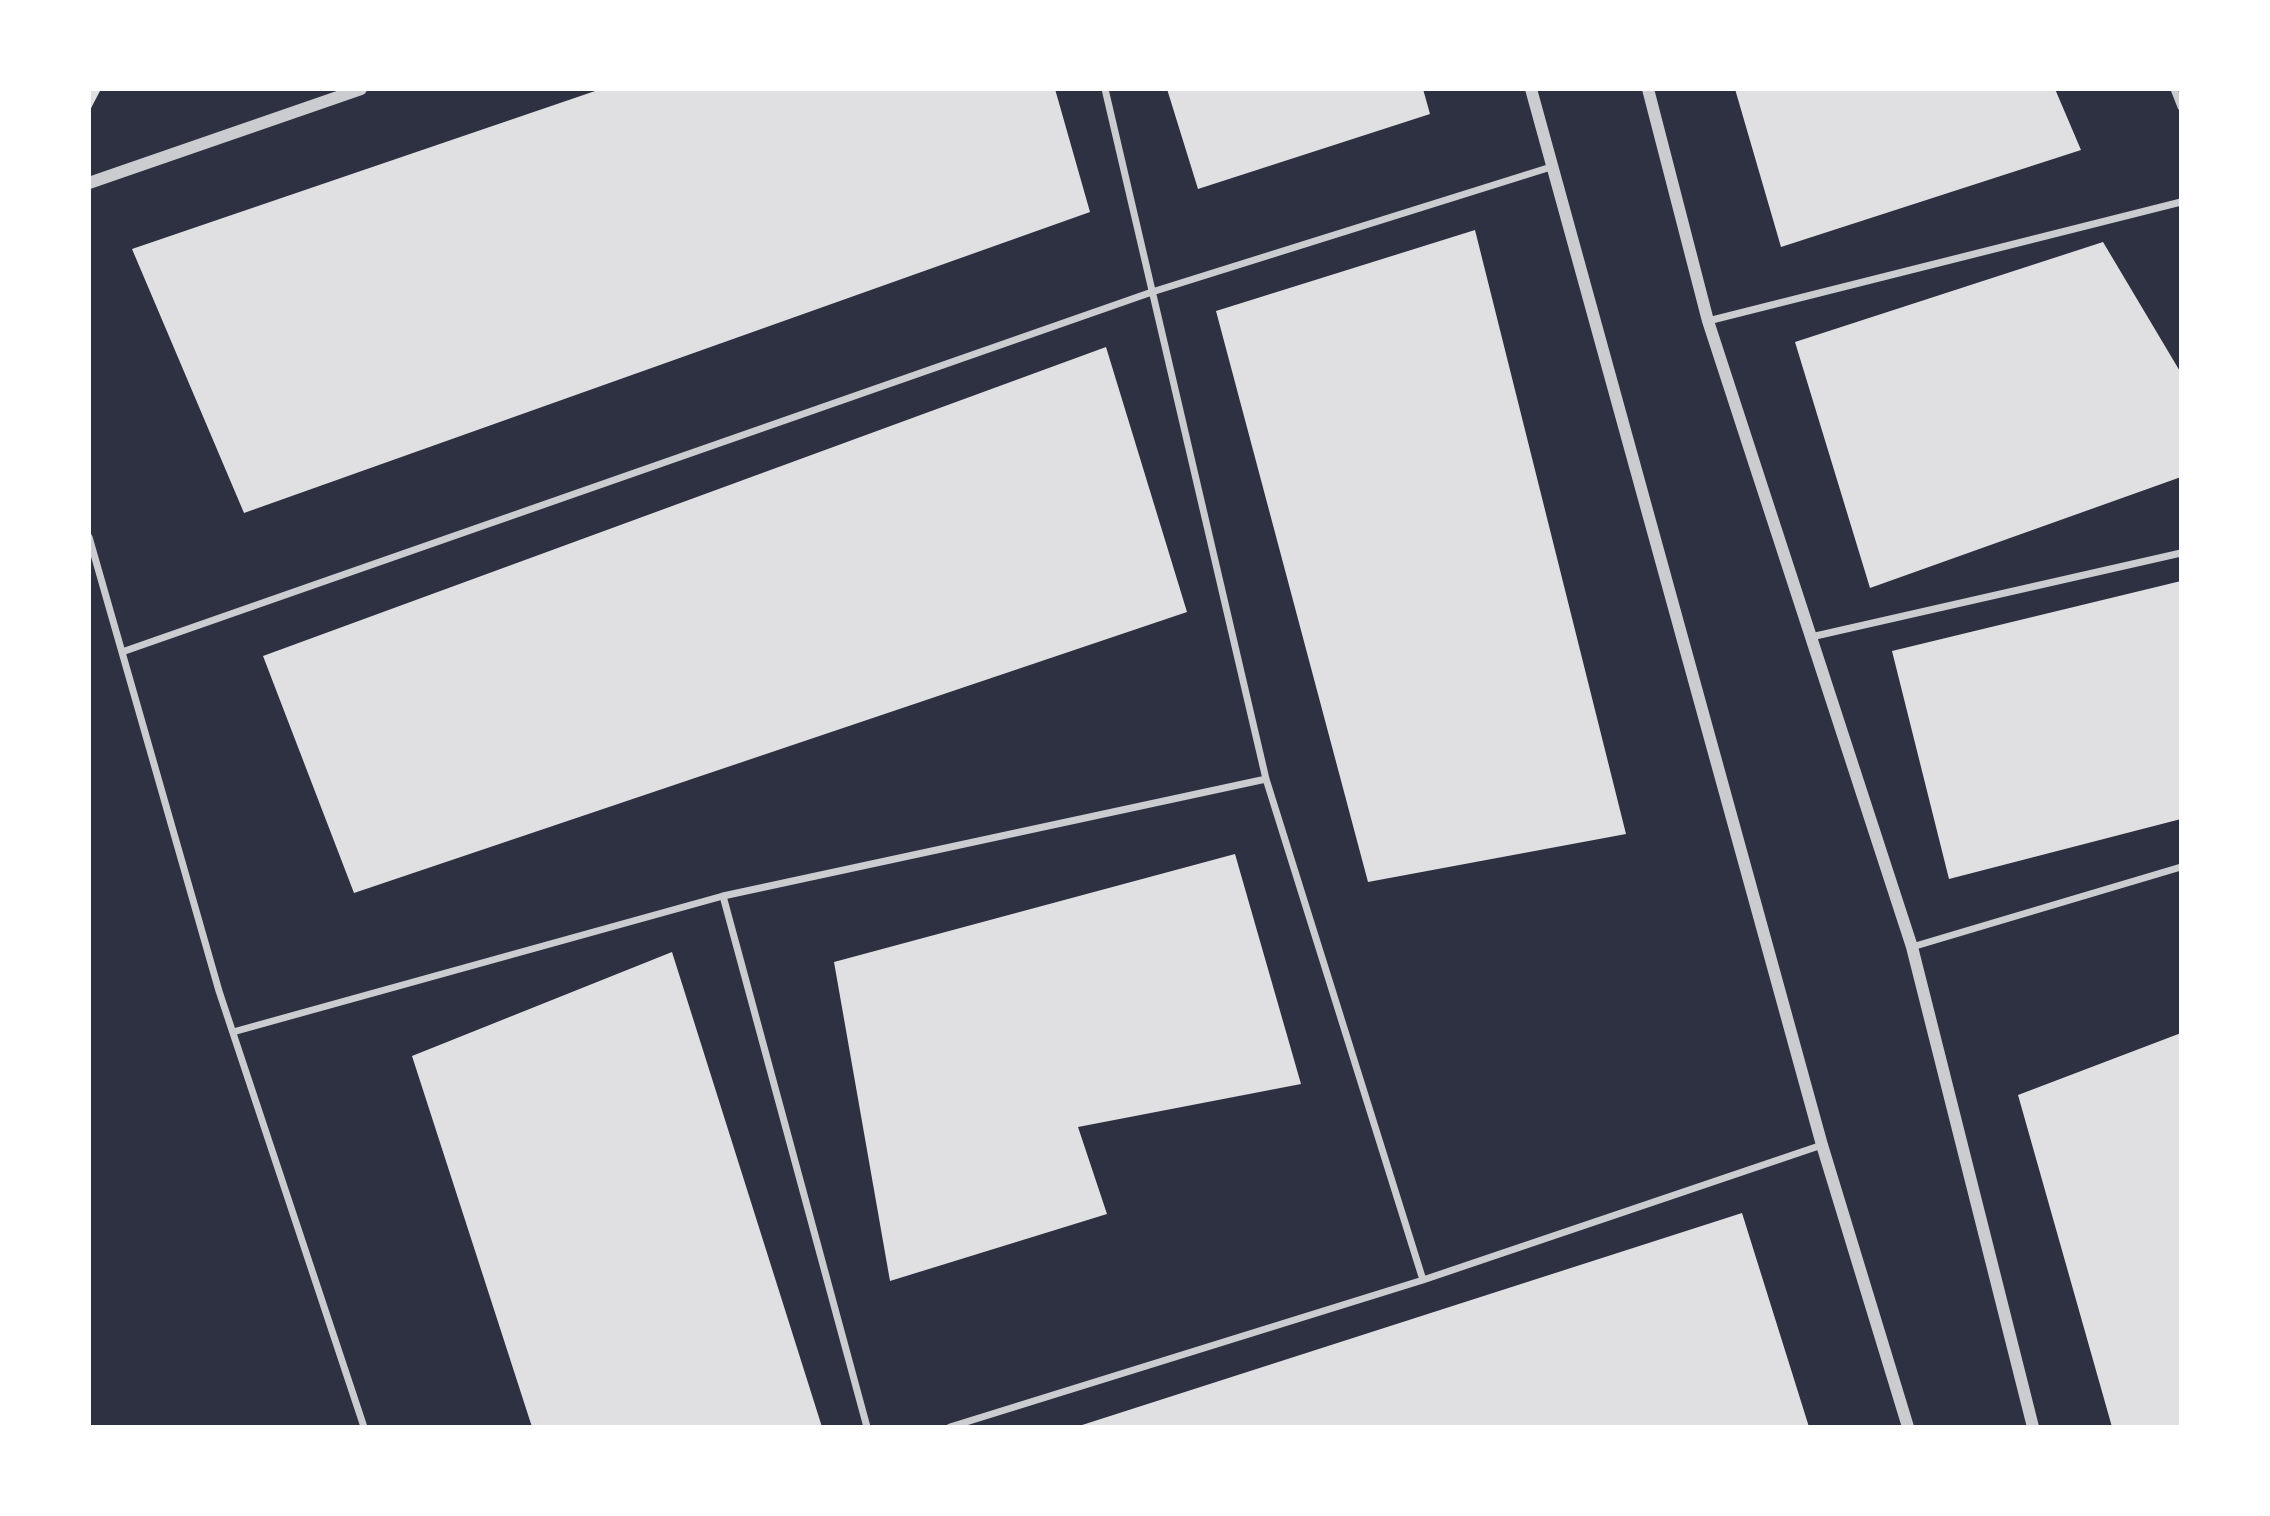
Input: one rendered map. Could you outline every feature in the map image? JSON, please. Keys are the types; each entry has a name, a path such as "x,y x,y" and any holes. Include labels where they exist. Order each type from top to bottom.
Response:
{"street":[{"path":"89,183 327,95 361,89"},
{"path":"1105,89 1266,779 1423,1280"},
{"path":"1531,89 1822,1145 1908,1427"},
{"path":"1648,89 1708,321 1912,947 2033,1427"},
{"path":"2174,89 2181,107"},
{"path":"122,652 1152,292 1551,167"},
{"path":"1708,321 2181,202"},
{"path":"89,537 233,1032 364,1427"},
{"path":"1810,637 2181,553"},
{"path":"233,1032 723,896 1266,779"},
{"path":"1912,947 2181,867"},
{"path":"723,896 867,1427"},
{"path":"950,1427 1423,1280 1822,1145"}],"building":[{"path":"89,89 101,89 89,112"},
{"path":"601,89 1055,89 1090,212 244,513 132,249"},
{"path":"1167,89 1423,89 1430,114 1198,189"},
{"path":"1735,89 2055,89 2081,150 1781,247"},
{"path":"1475,230 1626,834 1368,882 1216,311"},
{"path":"2103,242 2181,373 2181,477 1870,588 1795,342"},
{"path":"1106,347 1187,612 354,893 263,656"},
{"path":"2181,581 2181,819 1949,879 1892,651"},
{"path":"1235,854 1301,1084 1078,1127 1107,1214 890,1281 834,962"},
{"path":"672,952 822,1427 532,1427 412,1056"},
{"path":"2181,1033 2181,1427 2112,1427 2018,1095"},
{"path":"1742,1213 1809,1427 1079,1427 1079,1426"}]}
